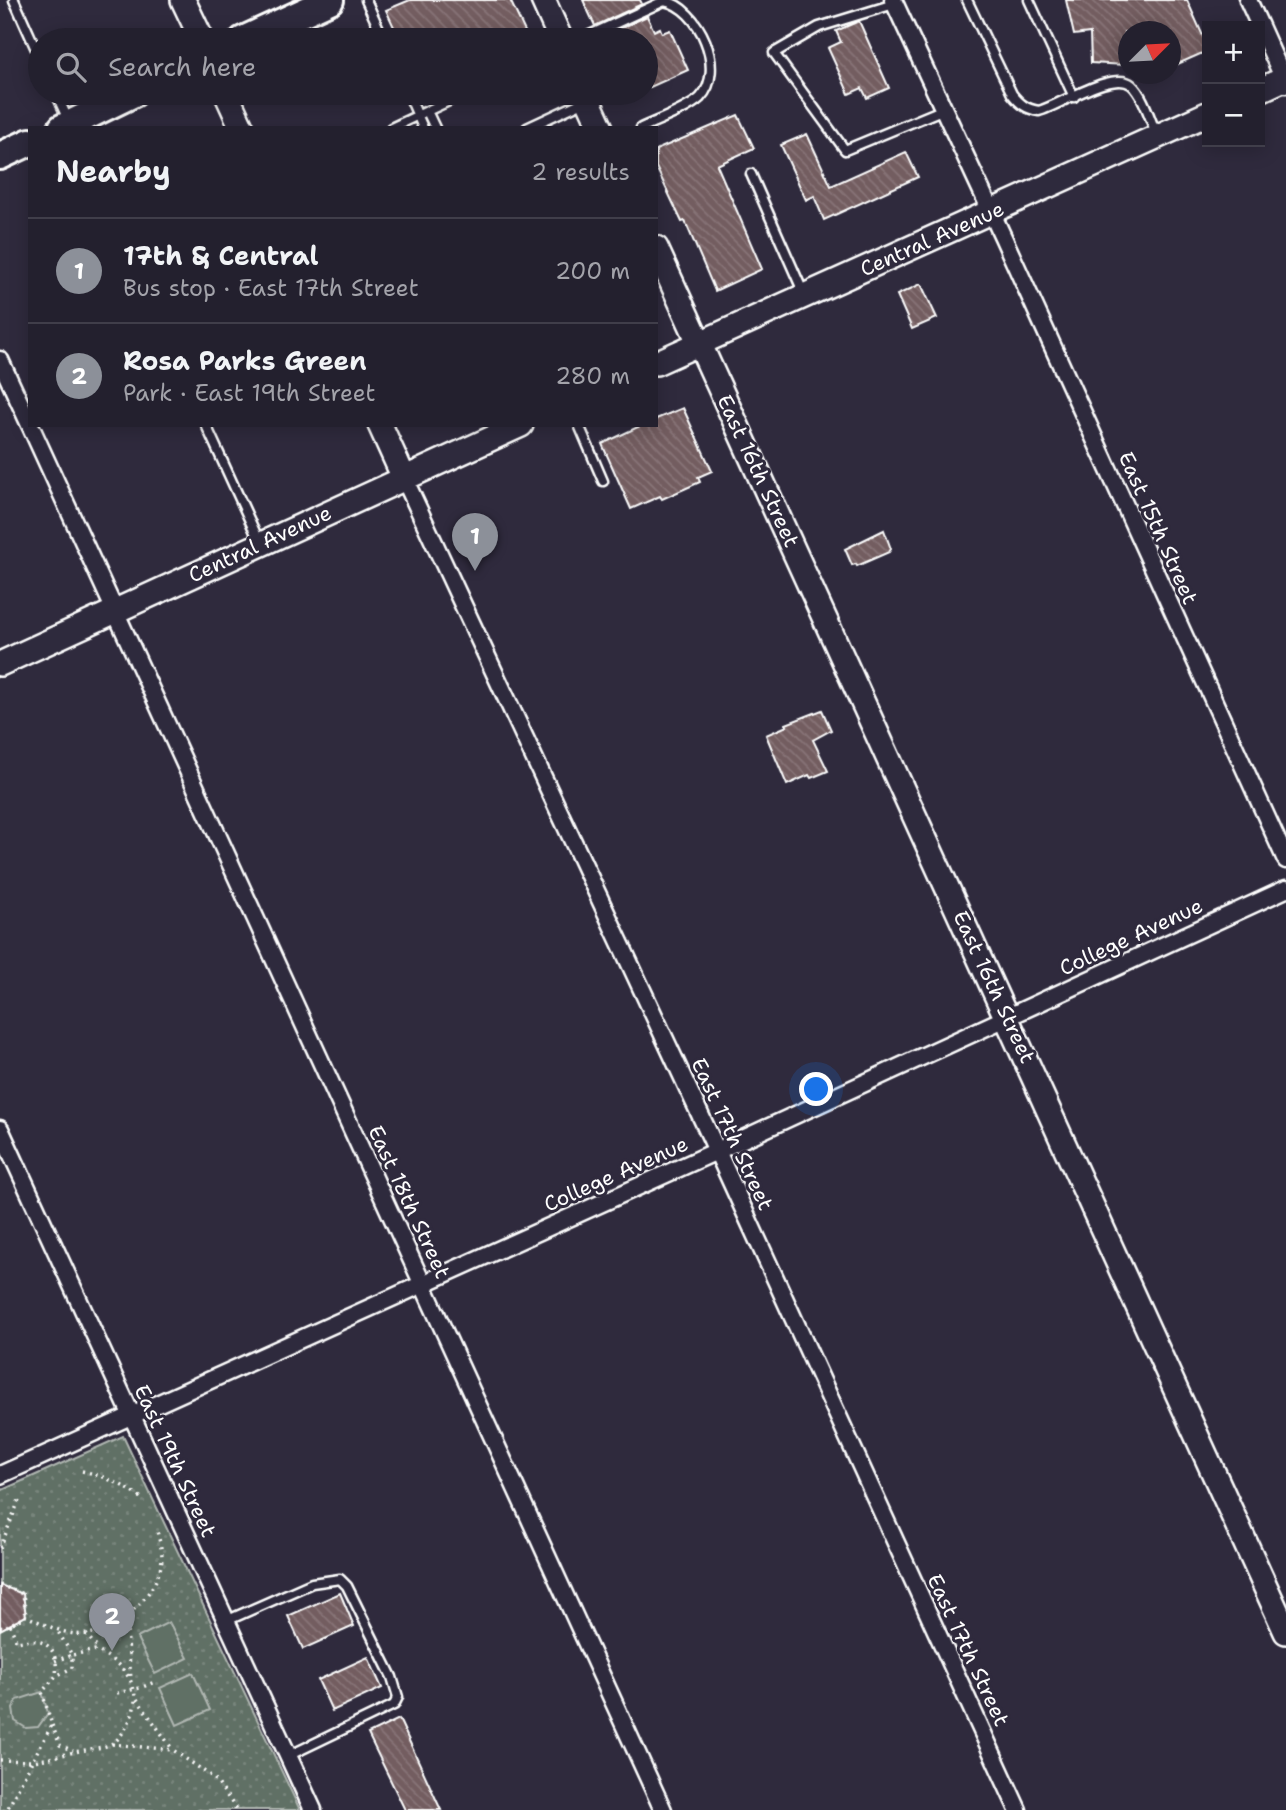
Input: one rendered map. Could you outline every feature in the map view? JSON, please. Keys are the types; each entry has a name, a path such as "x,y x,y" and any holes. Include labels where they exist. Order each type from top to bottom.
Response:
{"main road":[{"path":"183,0 196,28"},
{"path":"269,28 330,0"},
{"path":"547,1 557,28"},
{"path":"1265,88 1285,80"},
{"path":"70,126 111,105"},
{"path":"231,105 241,126"},
{"path":"591,105 600,126"},
{"name":"Central Avenue","path":"658,362 1202,116"},
{"path":"0,156 28,143"},
{"name":"East 16th Street","path":"658,252 1286,1632"},
{"path":"381,427 404,478"},
{"name":"Central Avenue","path":"0,664 517,427"}],"street":[{"path":"1248,0 1258,21"},
{"name":"East 15th Street","path":"894,2 1286,860"},
{"path":"1265,37 1285,80"},
{"name":"East 18th Street","path":"0,360 28,421"},
{"name":"East 18th Street","path":"31,427 663,1810"},
{"name":"East 17th Street","path":"404,478 717,1151 1018,1810"},
{"name":"College Avenue","path":"0,1475 717,1151 1286,889"},
{"name":"East 19th Street","path":"0,1129 313,1810"}],"lane":[{"path":"14,0 28,31"},
{"path":"366,0 379,28"},
{"path":"967,0 1012,94 1020,104 1029,110 1039,111 1111,81 1122,80 1131,83 1137,90 1158,137"},
{"path":"1029,0 1074,97"},
{"path":"605,28 664,1 677,4 689,14 711,57 712,70 708,85 699,99 645,126"},
{"path":"894,2 819,27 774,53 845,150 944,109"},
{"path":"60,105 68,126"},
{"path":"413,105 422,126"},
{"path":"395,126 440,105"},
{"path":"531,126 570,105"},
{"path":"427,111 434,126"},
{"path":"751,174 805,296"},
{"path":"207,427 260,544"},
{"path":"580,427 603,481"},
{"path":"226,1621 312,1583 330,1578 340,1579 347,1586 392,1677 398,1697 394,1705 288,1756"}],"path":[{"path":"82,1471 105,1476 143,1499"},
{"path":"0,1549 20,1498"},
{"path":"26,1616 56,1628 86,1634 126,1618 158,1574 162,1557 157,1531"},
{"path":"0,1585 23,1594 26,1616"},
{"path":"0,1627 4,1628 26,1616"},
{"path":"126,1618 132,1681 137,1699 173,1750 214,1779 237,1810"},
{"path":"10,1625 17,1642 36,1639 46,1643 55,1661 56,1676"},
{"path":"56,1628 72,1655 72,1668 56,1676 42,1692 60,1745 74,1752"},
{"path":"86,1634 100,1652 132,1681"},
{"path":"55,1661 96,1650 100,1652"},
{"path":"117,1693 157,1681"},
{"path":"112,1744 124,1731 137,1699"},
{"path":"7,1810 52,1725"},
{"path":"0,1760 32,1761 112,1744 173,1750"}],"green space":[{"path":"123,1436 300,1810 0,1810 0,1491"},
{"path":"169,1622 188,1658 155,1674 137,1638"},
{"path":"193,1673 210,1710 177,1725 160,1688"},
{"path":"42,1692 48,1713 38,1727 26,1728 15,1721 13,1709 17,1700"}],"building":[{"path":"410,0 510,0 523,28 394,28 386,10"},
{"path":"583,0 640,0 642,4 595,26"},
{"path":"1066,0 1187,0 1202,34 1202,53 1181,63 1181,21 1118,21 1118,65 1091,63 1090,33 1074,35"},
{"path":"647,16 653,28 621,28"},
{"path":"859,21 889,88 867,98 862,88 849,94 828,48 841,42 836,31"},
{"path":"660,28 662,33 670,30 688,70 658,84 658,29"},
{"path":"738,115 754,148 717,165 762,269 715,291 685,221 682,222 658,171 658,149"},
{"path":"807,134 831,186 906,152 918,177 824,220 814,196 806,200 781,145"},
{"path":"921,284 937,318 912,329 897,295"},
{"path":"683,408 712,471 698,477 700,482 631,509 602,444 638,427 658,427 658,418"},
{"path":"884,530 891,549 889,552 857,566 852,565 845,549"},
{"path":"822,710 831,730 813,740 828,771 811,778 809,775 787,785 766,735"},
{"path":"0,1585 23,1594 26,1616 0,1630"},
{"path":"340,1593 354,1626 303,1649 288,1616"},
{"path":"368,1657 382,1688 332,1711 318,1680"},
{"path":"399,1719 441,1810 405,1810 368,1734"}],"place":[{"name":"17th & Central","path":"475,571"},
{"name":"Rosa Parks Green","path":"112,1651"}]}
